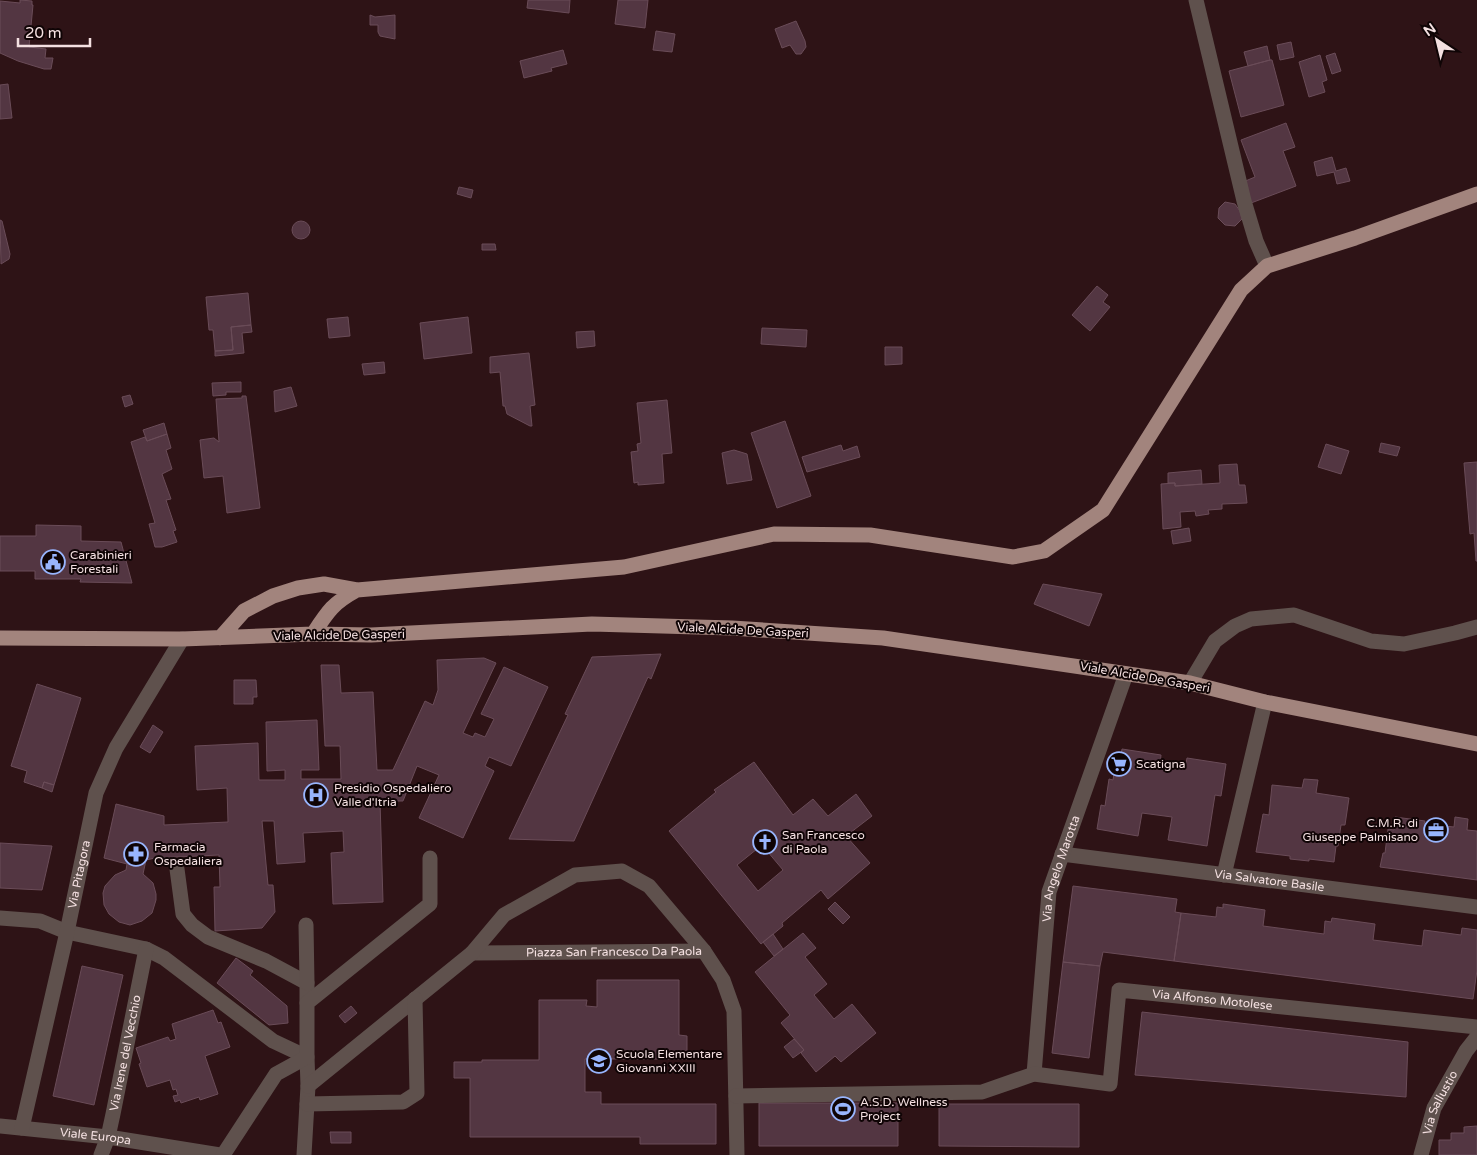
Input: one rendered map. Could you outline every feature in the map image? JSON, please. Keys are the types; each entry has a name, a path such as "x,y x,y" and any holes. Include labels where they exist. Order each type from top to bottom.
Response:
{"main road":[{"path":"220,638 244,611 273,596 298,588 324,584 357,590 624,567 774,534 870,535 1013,557 1044,551 1103,510 1241,290 1267,266 1355,238 1477,194"},
{"path":"313,634 338,601 357,590"},
{"name":"Viale Alcide De Gasperi","path":"0,638 182,640 313,634 371,635 592,624 732,628 884,638 1190,683 1265,702 1477,744"}],"street":[{"path":"1196,0 1244,201 1256,241 1267,266"},
{"path":"1190,683 1215,642 1235,626 1251,619 1294,615 1371,641 1404,644 1477,627"},
{"name":"Via Pitagora","path":"22,1128 67,932 96,793 116,748 182,640"},
{"name":"Via Angelo Marotta","path":"1034,1074 1049,892 1126,674"},
{"path":"1224,875 1265,702"},
{"name":"Via Salvatore Basile","path":"1062,854 1477,907"},
{"path":"307,1003 430,904 430,858"},
{"path":"177,869 183,914 192,924 208,937 266,961 307,982"},
{"name":"Piazza San Francesco Da Paola","path":"308,1086 472,953 504,915 575,875 622,871 649,886 704,951"},
{"path":"0,918 40,921 67,932 146,950 164,958 273,1041 307,1057"},
{"path":"304,1155 308,1086 306,925"},
{"name":"Via Irene del Vecchio","path":"101,1155 108,1138 146,950"},
{"path":"704,951 723,980 734,1011 738,1155"},
{"name":"Piazza San Francesco Da Paola","path":"472,953 704,951"},
{"name":"Via Alfonso Motolese","path":"1034,1074 1110,1084 1119,990 1477,1026"},
{"path":"307,1104 403,1102 417,1093 415,999"},
{"name":"Via Sallustio","path":"1421,1155 1434,1108 1471,1051 1477,1037"},
{"path":"221,1155 276,1074 307,1057"},
{"path":"736,1096 982,1092 1034,1074"},
{"name":"Viale Europa","path":"0,1126 108,1138 221,1155"}],"building":[{"path":"20,0 32,1 33,5 29,47 46,49 45,58 53,58 51,69 44,69 18,61 0,53 0,1 20,3"},
{"path":"528,0 570,0 569,13 527,8"},
{"path":"618,0 648,0 645,28 615,24"},
{"path":"370,15 375,17 395,15 395,39 380,36 378,25 370,25"},
{"path":"796,21 806,47 801,54 796,54 790,45 782,48 775,29"},
{"path":"656,31 675,34 672,52 653,50"},
{"path":"1291,42 1294,57 1280,60 1277,45"},
{"path":"1267,46 1270,60 1248,66 1244,52"},
{"path":"563,50 567,64 551,68 552,71 524,78 520,61"},
{"path":"1335,53 1341,71 1332,74 1326,56"},
{"path":"1320,55 1327,80 1322,82 1325,92 1309,97 1299,62"},
{"path":"1272,60 1284,105 1241,117 1229,71"},
{"path":"8,84 12,118 0,119 0,85"},
{"path":"1286,123 1295,147 1283,151 1296,186 1251,203 1243,182 1255,177 1241,140"},
{"path":"1332,157 1336,171 1346,168 1350,181 1337,184 1334,172 1317,176 1314,162"},
{"path":"459,187 473,190 471,198 457,194"},
{"path":"1225,202 1235,204 1240,211 1242,219 1235,226 1225,225 1218,218 1219,208"},
{"path":"0,220 2,221 10,254 9,259 1,264"},
{"path":"301,221 307,224 310,230 307,236 301,239 295,236 292,230 295,224"},
{"path":"482,244 495,244 496,250 482,250"},
{"path":"1097,286 1108,295 1103,302 1110,307 1090,331 1072,315"},
{"path":"248,293 251,325 231,327 233,350 215,351 213,330 209,330 206,297"},
{"path":"348,317 350,336 329,338 327,319"},
{"path":"468,317 472,353 424,359 420,323"},
{"path":"251,325 252,332 242,333 244,353 215,356 215,351 233,350 231,327"},
{"path":"762,328 807,330 806,347 761,344"},
{"path":"594,331 595,346 577,348 576,332"},
{"path":"885,347 902,347 902,364 885,365"},
{"path":"529,353 535,405 530,406 532,426 507,414 505,406 503,406 500,372 490,373 490,357"},
{"path":"384,362 385,373 364,375 362,364"},
{"path":"241,382 241,392 226,392 226,395 213,396 212,383"},
{"path":"291,387 297,406 275,412 274,391"},
{"path":"130,395 133,404 125,407 122,397"},
{"path":"242,396 246,396 260,508 227,513 223,476 204,478 200,440 214,438 219,442 216,399 242,398"},
{"path":"667,400 672,453 662,454 664,483 638,485 638,482 634,483 631,452 638,451 637,444 641,443 637,403"},
{"path":"785,421 811,496 777,508 751,433"},
{"path":"164,423 167,434 147,441 143,430"},
{"path":"167,434 171,448 166,450 172,469 162,474 171,499 166,500 176,530 173,531 177,542 162,547 155,547 149,524 155,523 131,442 145,437 147,441"},
{"path":"1381,443 1400,447 1397,456 1379,452"},
{"path":"1326,444 1349,451 1341,474 1318,467"},
{"path":"841,445 843,451 857,446 860,457 807,472 802,457"},
{"path":"734,450 747,454 752,480 727,484 722,453"},
{"path":"1477,462 1476,561 1474,533 1470,534 1464,463"},
{"path":"1237,464 1239,485 1245,485 1247,503 1222,504 1222,509 1208,510 1209,514 1196,516 1195,511 1180,512 1181,527 1163,529 1161,484 1175,483 1175,486 1220,483 1219,465"},
{"path":"1201,470 1202,484 1175,486 1175,483 1168,483 1168,473"},
{"path":"36,525 81,526 81,541 121,542 132,583 80,582 81,579 35,579 35,571 0,571 0,536 36,536"},
{"path":"1189,528 1191,541 1173,544 1171,531"},
{"path":"1043,584 1102,594 1089,626 1034,604"},
{"path":"661,654 651,679 648,677 574,841 509,839 568,715 565,714 592,657"},
{"name":"Presidio Ospedaliero Valle d'Itria","path":"484,658 496,663 463,733 473,737 475,733 485,737 494,719 481,714 504,667 548,687 511,766 489,757 485,766 494,771 463,838 419,818 439,775 417,766 403,801 380,801 383,902 333,904 331,853 344,852 343,831 303,833 305,862 277,864 274,821 262,821 268,885 273,885 275,912 262,928 215,931 214,887 220,887 219,855 146,860 143,874 153,883 156,894 152,913 142,921 130,925 119,922 109,914 104,905 103,893 105,886 115,875 126,870 127,864 104,858 116,804 164,816 164,825 228,822 227,788 197,790 195,746 258,743 259,780 285,780 285,770 267,771 266,722 317,720 319,770 301,770 301,779 341,779 340,746 325,746 321,665 339,665 341,693 373,692 377,770 393,770 425,701 433,705 438,690 437,660"},
{"path":"234,680 256,680 257,697 253,697 253,704 234,704"},
{"path":"37,684 81,698 54,785 44,782 42,788 24,782 27,771 11,766"},
{"path":"153,725 163,732 150,753 140,747"},
{"path":"1122,749 1161,755 1160,765 1165,766 1166,762 1181,764 1180,768 1185,769 1187,758 1226,764 1221,796 1215,795 1207,846 1168,840 1172,817 1142,813 1138,836 1097,829 1101,805 1105,806 1109,779 1113,780 1116,761 1120,762"},
{"name":"San Francesco di Paola","path":"754,762 793,815 813,799 828,816 856,794 872,816 846,836 870,863 828,899 821,890 782,923 783,926 761,944 669,831 716,792 714,790","holes":["762,845 783,870 758,891 737,865"]},
{"path":"1304,779 1318,780 1316,793 1349,798 1345,825 1341,825 1334,862 1290,859 1290,856 1256,852 1263,814 1269,815 1272,785 1302,788"},
{"path":"44,782 54,785 52,792 42,788"},
{"path":"1395,817 1425,821 1424,824 1454,827 1455,817 1468,819 1467,830 1477,831 1477,880 1380,867 1383,853 1385,853 1388,829 1394,830"},
{"path":"0,843 52,846 42,890 0,888"},
{"path":"1073,886 1177,899 1175,912 1181,913 1174,961 1103,952 1100,966 1063,962"},
{"path":"835,902 850,917 843,924 828,909"},
{"path":"1223,904 1265,910 1263,926 1324,934 1325,921 1331,922 1332,918 1375,924 1373,940 1422,946 1424,930 1461,935 1462,928 1477,930 1477,970 1473,999 1174,961 1181,913 1216,917 1217,907 1223,908"},
{"path":"803,933 816,948 805,957 827,984 814,995 834,1019 852,1004 876,1033 841,1062 835,1056 816,1072 801,1053 804,1050 781,1023 790,1015 755,972"},
{"path":"773,934 783,949 774,956 763,942"},
{"path":"236,958 253,971 250,975 287,1006 288,1023 269,1025 217,983"},
{"path":"1063,962 1100,966 1089,1058 1052,1053"},
{"path":"82,966 123,975 94,1105 53,1096"},
{"name":"Scuola Elementare Giovanni XXIII","path":"597,980 679,980 679,1035 687,1036 687,1059 585,1059 585,1092 601,1092 601,1104 716,1104 716,1144 640,1144 640,1137 470,1137 470,1078 454,1078 454,1062 539,1060 539,1000 587,1000 586,1006 597,1007"},
{"path":"351,1006 357,1013 345,1023 339,1016"},
{"path":"213,1010 218,1023 221,1022 230,1047 205,1056 218,1094 200,1100 199,1097 181,1103 180,1100 175,1102 173,1096 178,1095 176,1089 173,1090 170,1080 147,1087 136,1048 168,1037 170,1041 176,1039 172,1024"},
{"path":"1142,1012 1408,1042 1406,1097 1135,1075"},
{"path":"794,1039 804,1050 793,1058 784,1047"},
{"path":"759,1103 898,1103 898,1146 759,1146"},
{"path":"939,1104 1079,1104 1079,1147 939,1146"},
{"path":"1477,1126 1477,1155 1439,1155 1439,1140 1451,1140 1451,1133 1464,1133 1464,1127"},
{"path":"330,1132 351,1132 351,1143 331,1143"}],"place":[{"name":"Carabinieri Forestali","path":"53,562"},
{"name":"Scatigna","path":"1119,764"},
{"name":"Presidio Ospedaliero Valle d'Itria","path":"316,795"},
{"name":"C.M.R. di Giuseppe Palmisano","path":"1436,830"},
{"name":"San Francesco di Paola","path":"765,842"},
{"name":"Farmacia Ospedaliera","path":"136,854"},
{"name":"Scuola Elementare Giovanni XXIII","path":"599,1061"},
{"name":"A.S.D. Wellness Project","path":"843,1109"}]}
